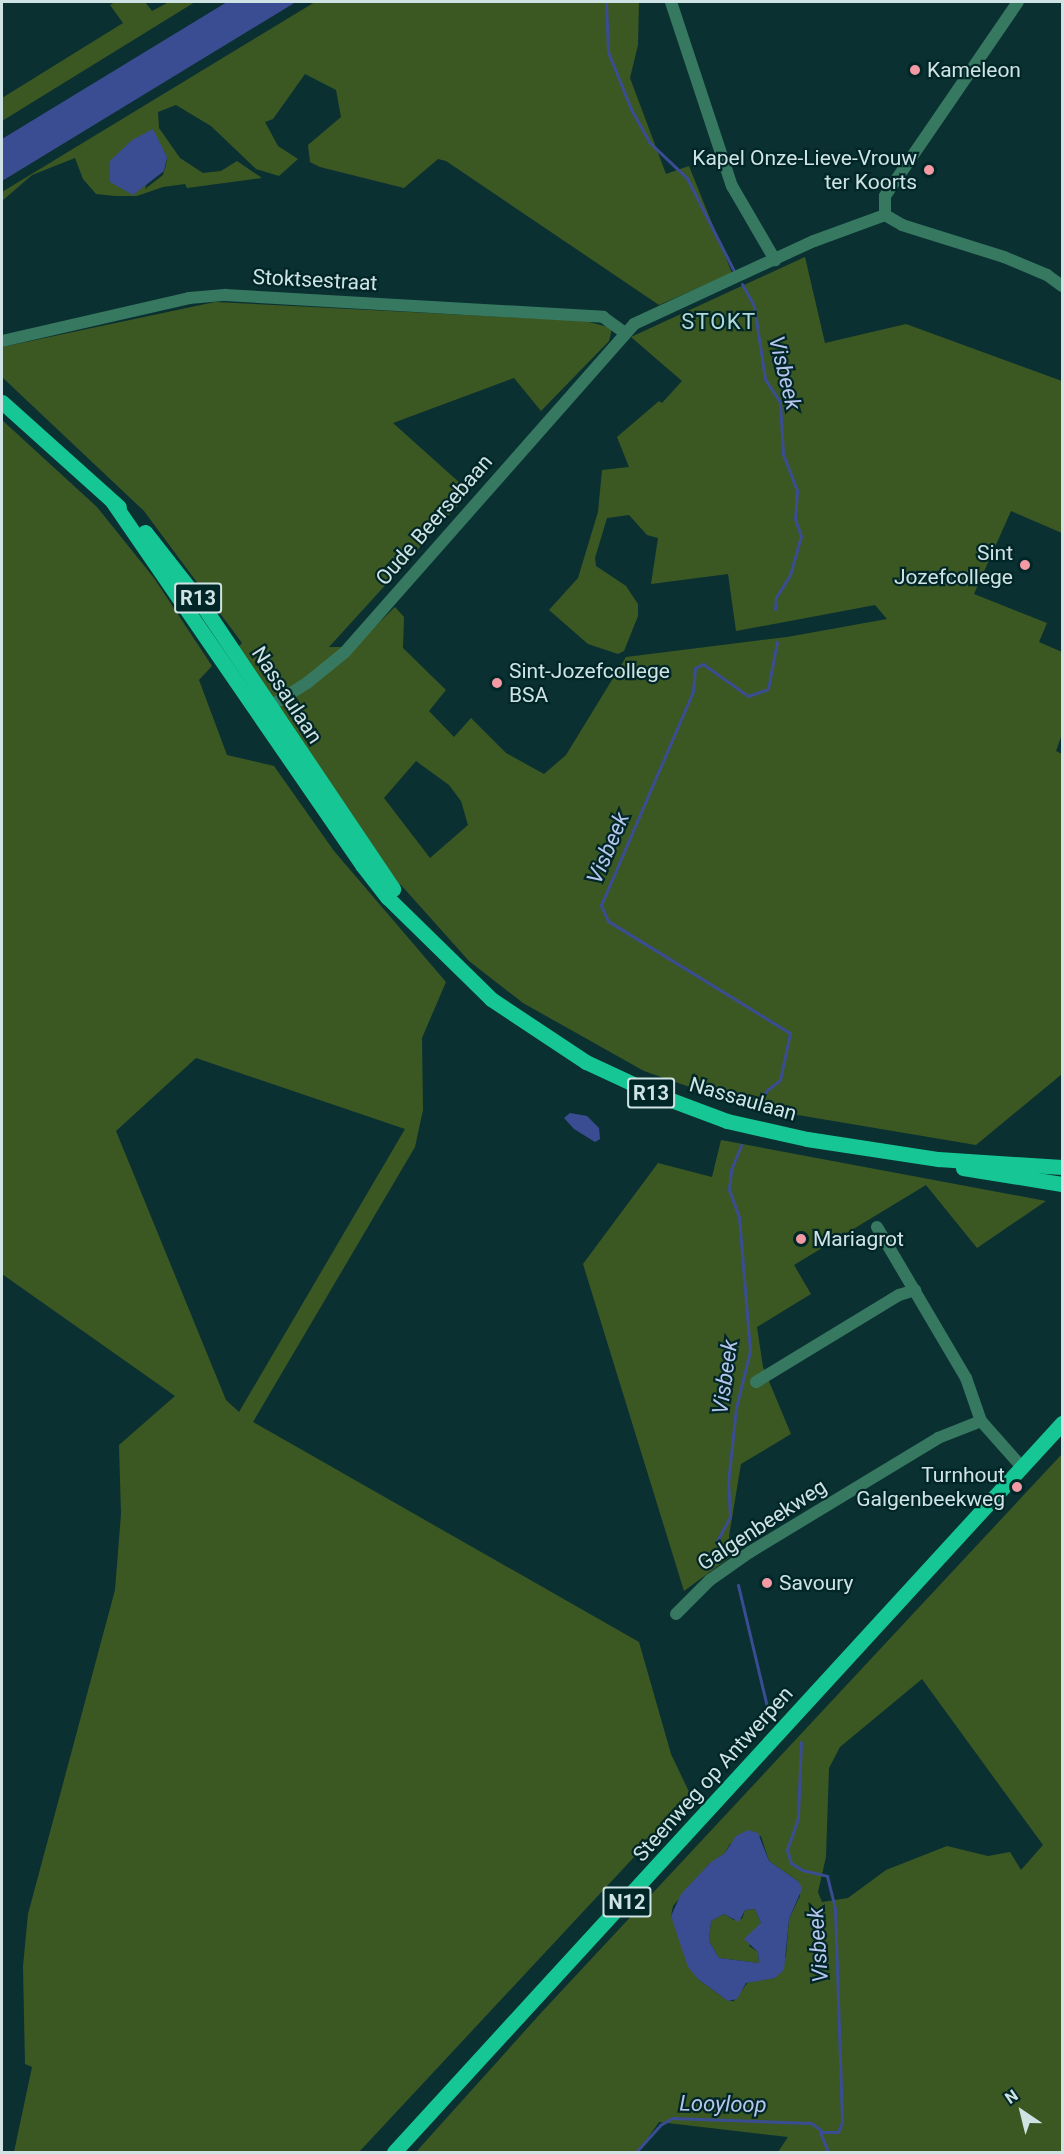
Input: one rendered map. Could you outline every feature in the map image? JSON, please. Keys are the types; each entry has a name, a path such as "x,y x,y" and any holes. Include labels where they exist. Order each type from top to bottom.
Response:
{"main road":[{"name":"Nassaulaan","path":"2,402 140,526 166,556 351,851 387,897 491,999 586,1062 655,1094 727,1121 807,1139 938,1159 1062,1167"},
{"name":"Nassaulaan","path":"938,1159 948,1165 1062,1184"},
{"name":"Steenweg op Antwerpen","path":"394,2152 1062,1423"}],"street":[{"path":"671,2 732,186 775,260"},
{"path":"1018,2 885,196 885,215 902,225 1004,257 1047,275 1062,286"},
{"name":"Oude Beersebaan","path":"264,710 336,662 625,333 640,320 775,260 885,215"},
{"name":"Stoktsestraat","path":"2,341 189,298 225,295 603,317 625,333"},
{"path":"877,1227 966,1378 981,1421 1022,1466"},
{"path":"756,1382 899,1295 915,1290"},
{"name":"Galgenbeekweg","path":"676,1614 710,1580 750,1552 928,1444 981,1421"}],"green space":[{"path":"115,2 145,2 152,11 169,2 195,2 2,121 2,98 123,23 110,5"},
{"path":"315,2 639,2 638,45 630,78 666,174 689,166 732,273 659,305 446,161 438,159 404,188 320,167 310,162 308,145 341,117 336,90 305,74 273,119 265,122 278,146 298,159 279,176 256,169 211,126 176,105 158,112 159,128 180,158 203,173 221,171 237,161 262,178 187,188 185,184 163,187 137,196 96,194 83,179 75,158 32,175 2,201 2,192","holes":["158,140 167,157 163,175 145,189"]},
{"path":"805,257 825,343 906,324 1062,381 1062,533 1011,511 974,594 1047,623 1039,642 1062,652 1062,734 1056,751 1062,754 1062,1074 976,1145 744,1106 644,1071 523,1003 469,961 401,885 390,880 237,648 242,643 144,511 2,377 2,347 215,302 585,321 612,328 609,341 541,411 514,378 393,423 470,492 329,647 354,647 395,607 404,617 403,648 446,690 429,711 454,737 471,718 506,753 544,774 566,755 626,657 787,637 887,619 875,605 736,631 728,574 651,584 658,538 647,535 629,515 607,518 595,558 596,566 626,586 638,604 638,616 624,651 618,654 588,644 549,610 578,578 598,512 602,470 629,467 617,437 659,401 662,403 682,381 631,337","holes":["416,761 449,785 461,801 468,825 430,858 384,798"]},
{"path":"2,420 97,507 154,578 212,666 199,680 227,755 274,766 334,851 446,982 422,1038 423,1110 415,1147 253,1422 639,1642 671,1754 691,1796 359,2152 14,2152 32,2067 25,2064 23,1966 28,1914 115,1590 121,1514 119,1445 175,1396 2,1274","holes":["196,1058 405,1129 239,1412 226,1400 116,1131"]},
{"path":"721,1140 1046,1201 977,1248 926,1185 794,1265 811,1294 757,1327 763,1367 791,1434 741,1464 729,1536 733,1555 684,1591 583,1264 658,1163 712,1177"},
{"path":"1062,1454 1062,2152 778,2152 788,2137 659,2122 638,2152 416,2152 540,2014","holes":["922,1679 1043,1845 1021,1870 1010,1852 988,1856 947,1846 886,1870 848,1898 822,1902 818,1892 826,1857 829,1768 840,1747","761,1836 769,1861 799,1882 800,1896 789,1919 786,1956 775,1978 748,1982 734,2001 728,2001 698,1979 671,1916 673,1906 709,1864 725,1853 730,1844"]},
{"path":"755,1909 761,1923 749,1946 758,1952 759,1963 719,1958 709,1941 711,1921 724,1914 734,1920 742,1919 745,1910"}],"water":[{"path":"227,2 296,2 2,181 2,139"},
{"path":"153,129 167,157 164,171 133,195 110,182 110,161 132,140"},
{"path":"570,1113 587,1116 599,1128 600,1139 595,1142 574,1129 564,1118"},
{"path":"748,1830 758,1833 769,1861 799,1882 802,1889 789,1919 784,1970 775,1978 746,1983 737,1999 728,2001 698,1979 688,1967 671,1916 681,1894 711,1862 725,1853 736,1836","holes":["755,1909 761,1923 744,1939 758,1952 759,1963 719,1958 709,1941 711,1921 724,1914 739,1922 745,1910"]}],"waterway":[{"name":"Visbeek","path":"606,2 608,52 631,109 649,142 687,178 735,273"},
{"name":"Visbeek","path":"742,284 754,306 765,379 780,402 783,454 797,491 795,519 801,536 790,575 776,597 775,609"},
{"name":"Visbeek","path":"758,1107 766,1091 780,1080 790,1033 608,921 601,905 693,691 695,668 703,664 748,696 768,689 777,642"},
{"name":"Visbeek","path":"717,1541 730,1517 728,1483 736,1408 750,1351 739,1217 729,1190 731,1170 741,1145"},
{"name":"Visbeek","path":"738,1585 768,1711"},
{"name":"Visbeek","path":"801,1742 798,1818 787,1850 791,1863 802,1870 827,1876 835,1909 842,2122 838,2132 820,2132 828,2152"},
{"name":"Looyloop","path":"636,2152 660,2125 672,2118 811,2123 821,2130"}],"place":[{"name":"Kameleon","path":"915,70"},
{"name":"Kapel Onze-Lieve-Vrouw ter Koorts","path":"929,170"},
{"name":"Sint Jozefcollege","path":"1025,565"},
{"name":"Sint-Jozefcollege BSA","path":"497,683"},
{"name":"Mariagrot","path":"801,1239"},
{"name":"Turnhout Galgenbeekweg","path":"1017,1487"},
{"name":"Savoury","path":"767,1583"}],"district":[{"name":"STOKT","path":"719,322"}]}
